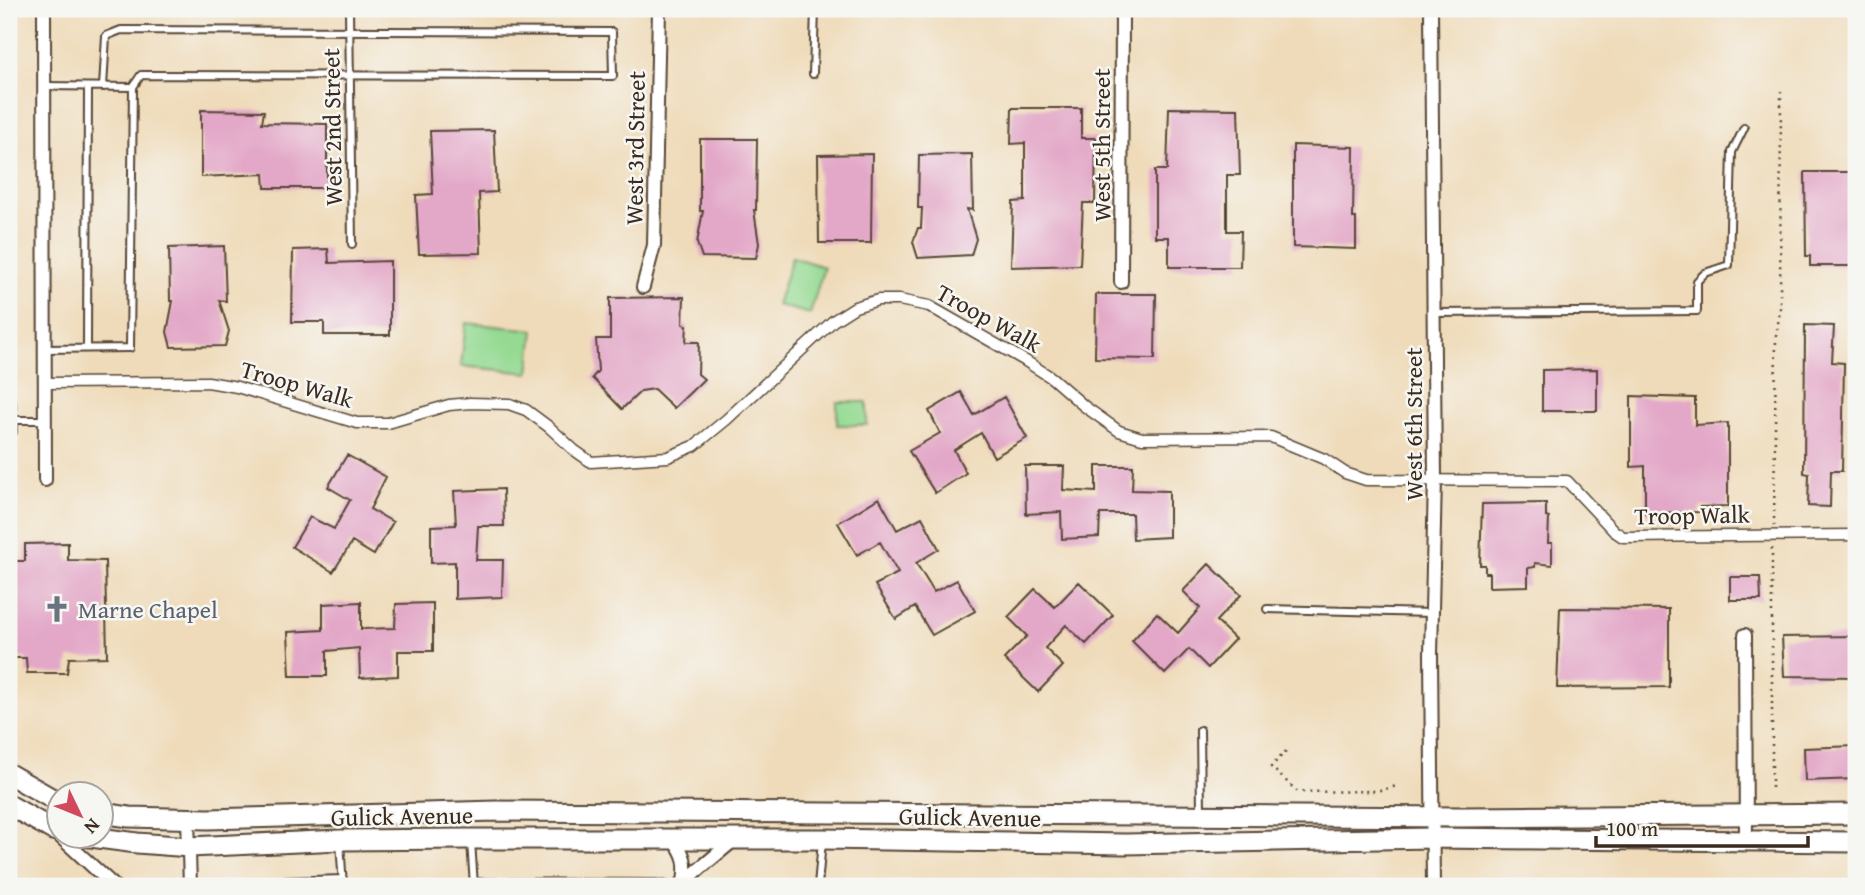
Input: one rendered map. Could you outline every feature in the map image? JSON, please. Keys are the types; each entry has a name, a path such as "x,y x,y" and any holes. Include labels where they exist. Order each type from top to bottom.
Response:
{"main road":[{"path":"9,774 46,794"},
{"path":"9,805 46,825"},
{"name":"Gulick Avenue","path":"116,815 188,818 496,810 1431,817 1856,814"},
{"name":"Gulick Avenue","path":"116,840 190,847 340,840 471,839 823,839 1125,844 1431,838 1856,842"}],"street":[{"path":"44,9 45,480"},
{"name":"West 3rd Street","path":"643,287 654,245 659,9"},
{"name":"West 5th Street","path":"1121,282 1122,9"},
{"name":"West 6th Street","path":"1431,9 1435,480 1432,612 1433,886"},
{"name":"Troop Walk","path":"46,383 208,382 237,387 357,423 388,423 449,405 509,404 526,410 591,461 668,457 694,446 726,420 808,343 844,314 855,307 878,300 899,300 929,306 1052,378 1084,406 1119,431 1142,438 1271,437 1324,458 1345,474 1366,480 1567,481 1614,531 1623,537 1856,535"},
{"path":"1745,635 1746,842"},
{"path":"188,818 190,886"},
{"path":"674,840 684,852 687,864 678,885"},
{"path":"678,885 734,840"},
{"path":"76,850 114,886"}],"lane":[{"name":"West 2nd Street","path":"349,9 352,244"},
{"path":"813,74 815,9"},
{"path":"46,349 130,348 133,88 141,75 613,76 612,32 121,30 106,36 103,87"},
{"path":"44,86 133,88"},
{"path":"87,348 88,87"},
{"path":"1434,313 1697,311 1697,281 1705,273 1729,265 1732,152 1744,128"},
{"path":"9,402 12,402 13,432 9,432"},
{"path":"12,420 45,420"},
{"path":"1267,609 1432,612"},
{"path":"1200,730 1200,815"},
{"path":"471,839 474,884 678,885"},
{"path":"818,886 823,839"},
{"path":"279,886 281,881 343,882 340,840"},
{"path":"366,886 379,886"}],"path":[{"path":"1772,788 1772,535 1775,516 1776,337 1780,310 1781,91"},
{"path":"1286,751 1271,767 1298,792 1376,791 1397,786"}],"green space":[{"path":"792,257 824,267 810,314 777,305"},
{"path":"466,323 534,330 529,373 461,366"},
{"path":"837,402 867,402 867,425 837,425"}],"building":[{"path":"1012,108 1081,108 1081,138 1096,138 1095,203 1083,203 1080,265 1011,267 1013,202 1025,201 1025,143 1011,144"},
{"path":"1169,108 1238,109 1240,175 1227,175 1227,231 1241,231 1240,267 1169,267 1169,237 1155,237 1155,170 1167,170"},
{"path":"201,110 264,111 262,123 327,124 327,188 265,188 264,174 201,177"},
{"path":"494,130 497,192 479,193 481,253 419,254 416,195 433,194 430,131"},
{"path":"700,139 757,139 754,210 759,244 756,258 702,257 697,243 703,211 700,211"},
{"path":"1293,145 1354,147 1353,218 1356,218 1356,249 1293,247"},
{"path":"872,154 871,243 819,243 818,155"},
{"path":"972,154 973,210 967,209 976,239 971,255 918,258 913,242 918,228 921,228 922,208 918,208 919,155"},
{"path":"1805,172 1856,172 1856,266 1810,266 1810,256 1806,256"},
{"path":"224,246 226,301 219,300 229,331 225,346 171,347 167,332 173,301 170,301 169,248"},
{"path":"328,249 329,263 390,261 390,335 324,335 324,322 292,322 293,250"},
{"path":"1096,294 1156,294 1155,359 1095,358"},
{"path":"684,297 683,324 687,325 686,342 699,342 698,374 704,379 674,408 654,389 641,391 622,409 592,378 598,371 596,339 610,339 610,298"},
{"path":"1805,325 1834,326 1832,362 1844,363 1842,471 1831,471 1830,507 1808,506 1809,474 1804,473"},
{"path":"1597,369 1597,411 1542,411 1542,370"},
{"path":"961,392 974,415 1004,397 1027,438 994,457 981,433 954,450 966,473 935,493 909,451 940,433 929,411"},
{"path":"1631,396 1695,398 1695,425 1728,423 1728,506 1700,507 1699,512 1645,513 1645,466 1631,467"},
{"path":"347,455 386,477 370,509 393,522 374,555 352,542 333,572 292,547 310,517 334,529 350,500 328,487"},
{"path":"1025,466 1064,466 1063,490 1096,492 1096,466 1133,466 1132,490 1169,491 1169,537 1133,539 1132,514 1100,514 1099,537 1062,539 1061,512 1026,514"},
{"path":"503,489 504,526 478,526 476,560 503,560 502,597 455,599 455,562 431,563 431,526 456,525 454,491"},
{"path":"879,498 897,530 922,517 939,549 916,563 934,592 957,580 975,611 932,635 915,607 896,619 875,585 898,573 880,542 857,555 838,523"},
{"path":"1546,503 1546,517 1549,518 1548,543 1552,543 1552,565 1535,563 1535,567 1528,568 1528,586 1489,587 1489,573 1485,573 1485,565 1480,565 1482,504"},
{"name":"Marne Chapel","path":"68,543 68,560 105,561 107,657 69,658 67,673 27,673 26,658 9,658 9,561 25,561 25,544"},
{"path":"1209,564 1241,595 1216,621 1235,639 1208,668 1189,649 1165,674 1132,641 1157,613 1178,633 1200,608 1183,591"},
{"path":"1730,577 1760,577 1761,600 1730,600"},
{"path":"1079,582 1113,615 1086,644 1066,625 1045,648 1063,666 1038,692 1004,659 1027,636 1008,617 1035,589 1055,607"},
{"path":"361,602 361,629 395,628 396,604 433,603 433,651 398,651 398,676 360,678 359,648 327,651 327,676 290,676 288,632 323,630 323,604"},
{"path":"1560,608 1669,609 1669,687 1557,688"},
{"path":"1856,636 1856,677 1784,676 1782,637"},
{"path":"1856,746 1856,779 1805,781 1804,748"}],"place":[{"name":"Marne Chapel","path":"57,609"}]}
